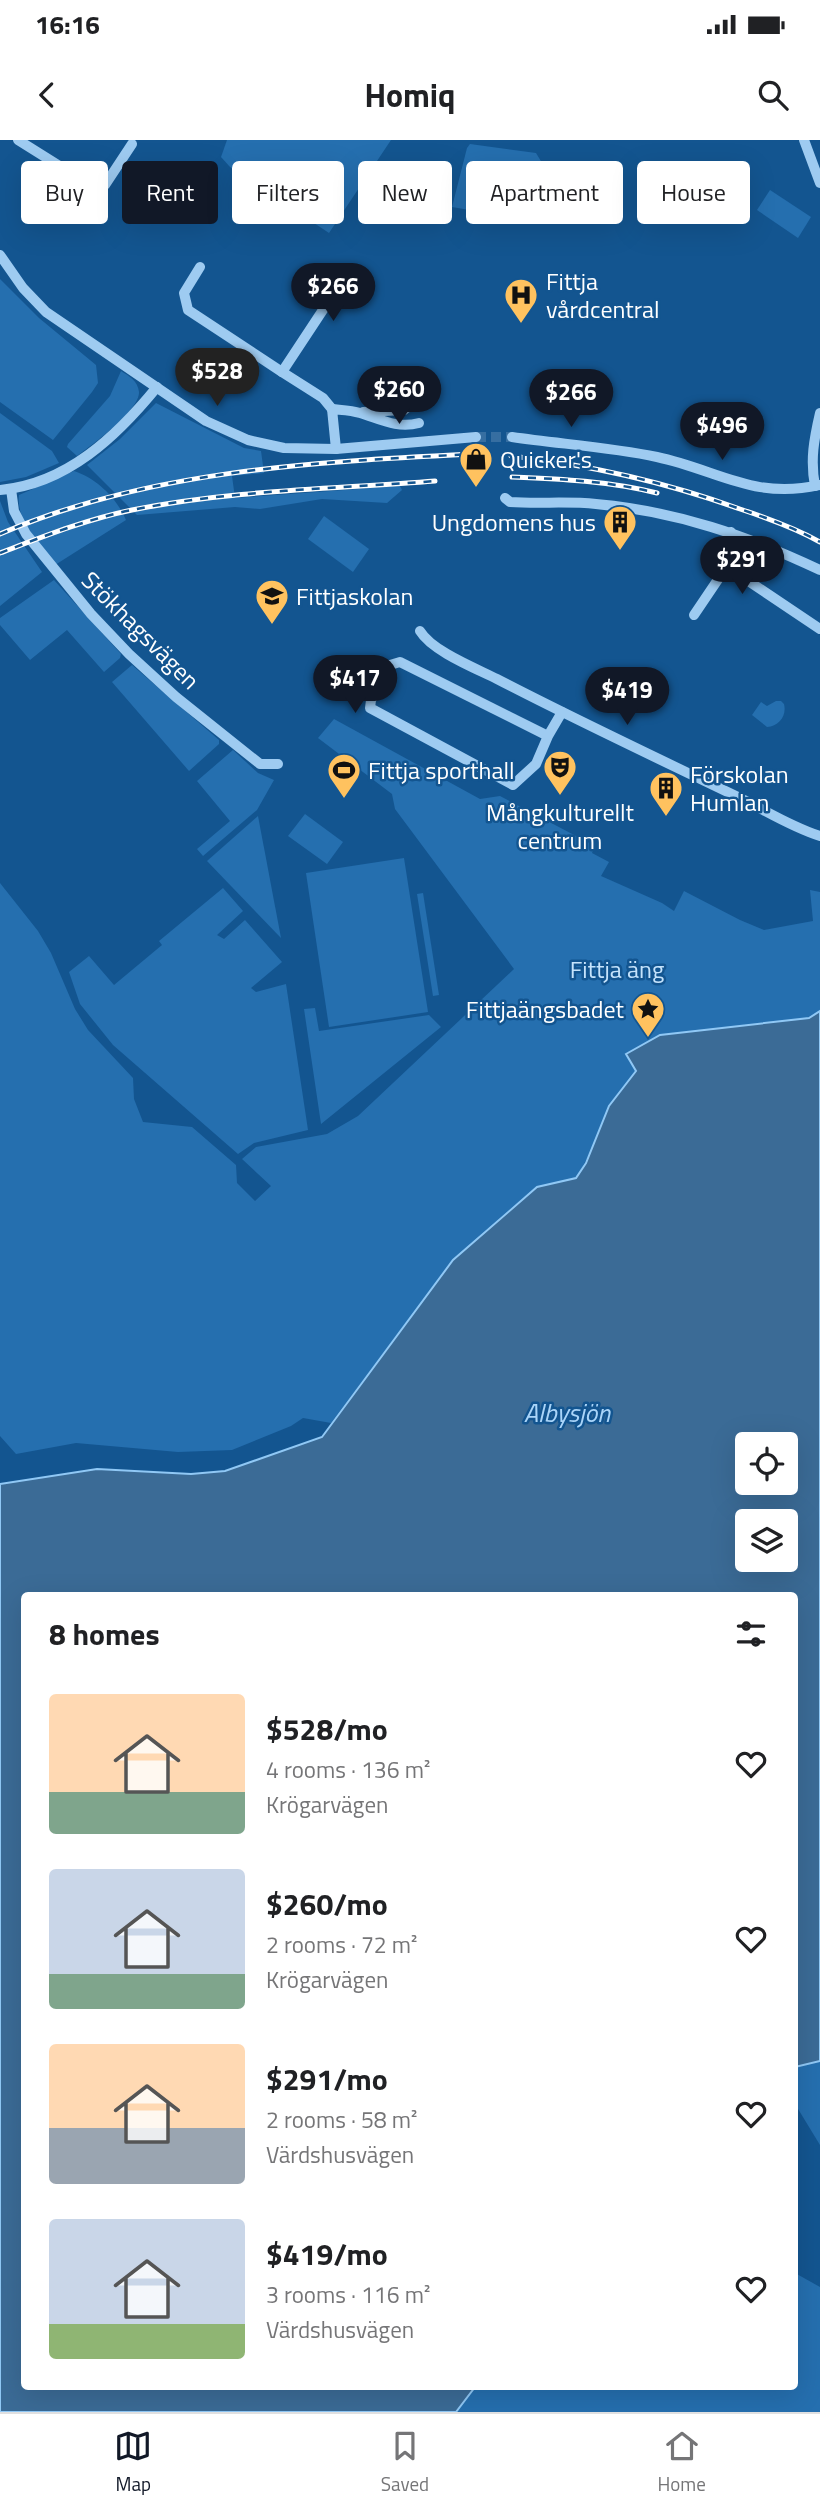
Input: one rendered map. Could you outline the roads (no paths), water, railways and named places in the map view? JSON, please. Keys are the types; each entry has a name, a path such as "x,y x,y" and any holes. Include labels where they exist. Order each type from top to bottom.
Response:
{"street":[{"path":"18,140 93,187 105,185 132,144"},
{"path":"804,140 820,183"},
{"path":"0,255 23,288 46,312 206,421 248,440 284,448 336,449 476,437"},
{"path":"200,267 184,293 188,310 323,398 332,409 336,449"},
{"path":"282,372 346,275"},
{"path":"6,489 64,470 82,460 126,424 157,387"},
{"path":"332,409 356,412 404,410 424,394"},
{"path":"356,412 395,425 419,423"},
{"path":"512,437 657,457 750,486 775,489 818,486 811,461 820,413"},
{"name":"Stökhagsvägen","path":"6,489 26,534 91,614 134,659 185,705 260,764 278,764"},
{"path":"505,498 510,502 593,504 680,517 731,532 820,570"},
{"path":"729,568 731,532"},
{"path":"694,614 721,575 729,568"},
{"path":"729,568 820,629"},
{"path":"420,631 425,639 452,656 804,831 820,836"},
{"path":"548,736 400,662 390,666 370,708 513,785 536,764 562,712"}],"water":[{"name":"Albysjön","path":"820,1011 820,2061 798,2066 798,1592 21,1592 21,2390 473,2390 456,2412 0,2412 0,1484 97,1469 191,1474 225,1471 322,1437 453,1260 537,1187 576,1178 586,1163 609,1106 636,1071 626,1054 660,1035 809,1018"}],"tunnel":[{"path":"476,437 512,437"}],"railway":[{"path":"0,534 114,496 173,483 293,466 474,454"},
{"path":"511,456 570,464 684,491 771,520 820,542"},
{"path":"512,477 603,483 657,493"},
{"path":"0,553 98,518 169,503 245,494 435,481"}],"place":[{"name":"Fittja vårdcentral","path":"521,325"},
{"name":"Quicker's","path":"476,489"},
{"name":"Ungdomens hus","path":"620,552"},
{"name":"Fittjaskolan","path":"272,626"},
{"name":"Mångkulturellt centrum","path":"560,797"},
{"name":"Fittja sporthall","path":"344,800"},
{"name":"Förskolan Humlan","path":"666,818"},
{"name":"Fittjaängsbadet","path":"648,1039"}],"park label":[{"name":"Fittja äng","path":"617,969"}]}
